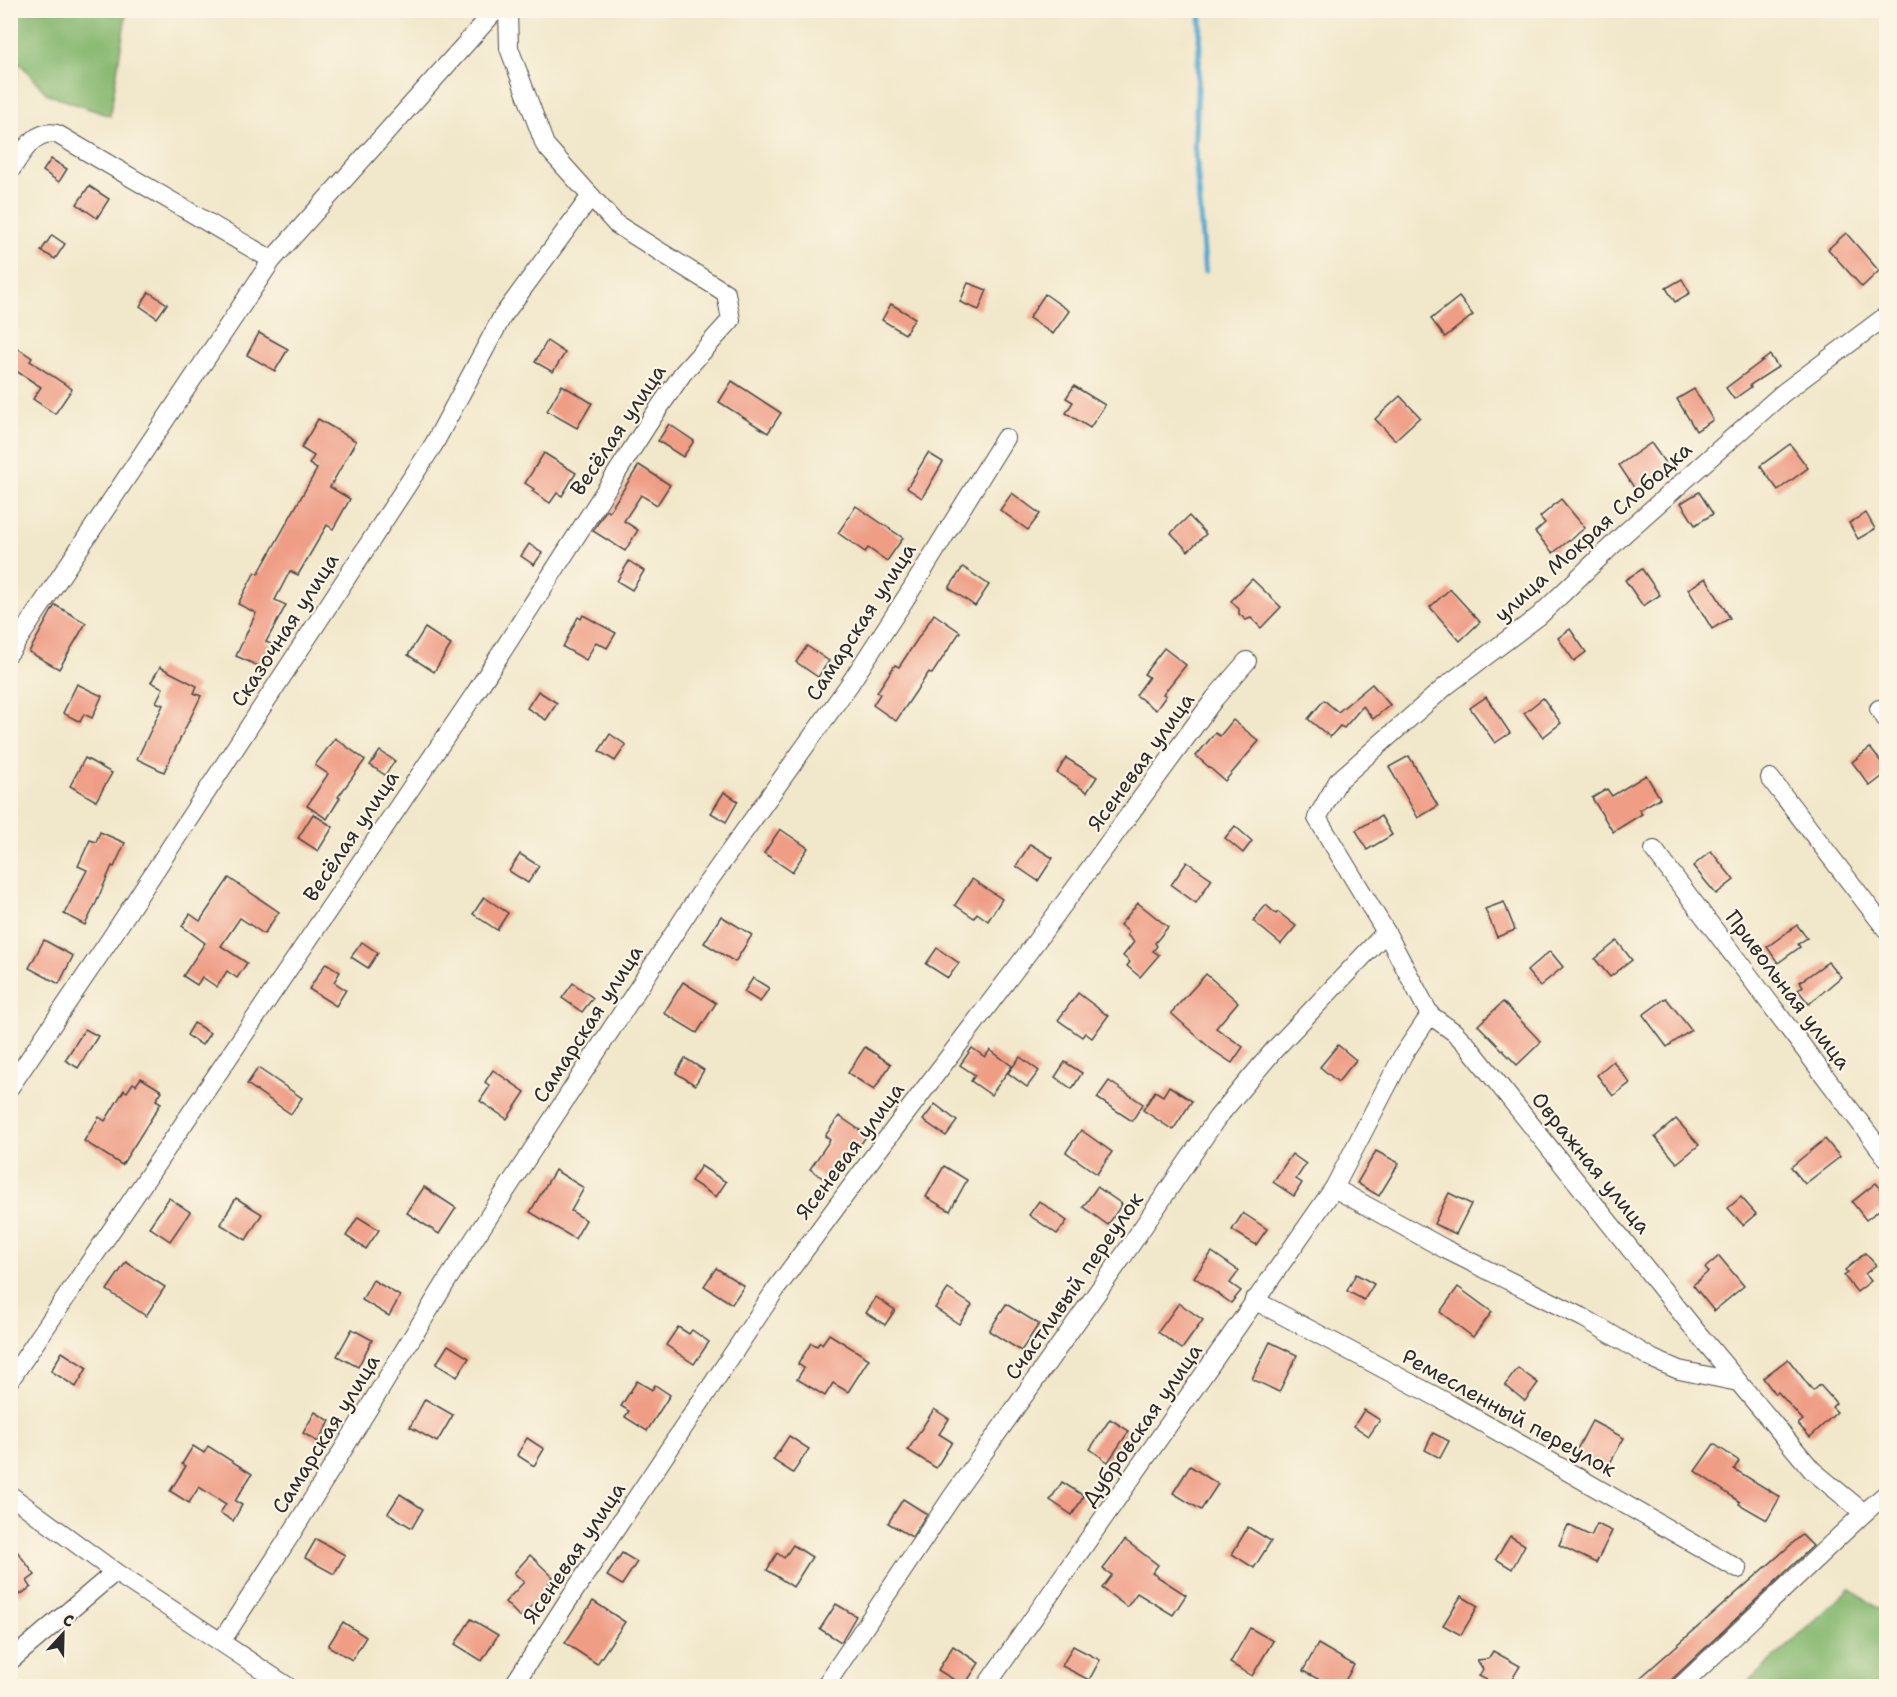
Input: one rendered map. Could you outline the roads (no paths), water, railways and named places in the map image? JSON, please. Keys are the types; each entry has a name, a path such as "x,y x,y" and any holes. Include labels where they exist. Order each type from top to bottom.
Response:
{"street":[{"path":"10,652 272,260 495,10"},
{"path":"508,10 509,48 545,145 591,196"},
{"path":"10,171 36,137 44,133 57,134 272,260"},
{"name":"Весёлая улица","path":"10,1380 476,692 652,418 683,373 731,320 726,293 616,224 591,196"},
{"name":"Сказочная улица","path":"10,1086 109,941 434,444 502,317 591,196"},
{"name":"улица Мокрая Слободка","path":"1317,818 1338,781 1446,687 1539,616 1625,533 1783,393 1887,316"},
{"name":"Самарская улица","path":"221,1642 293,1531 454,1269 705,886 849,685 1005,438"},
{"name":"Ясеневая улица","path":"513,1686 776,1289 876,1153 1043,934 1215,698 1247,661"},
{"path":"1770,778 1887,929"},
{"name":"Овражная улица","path":"1317,818 1386,932 1430,1015 1454,1032 1468,1046 1738,1382 1812,1470 1864,1513"},
{"name":"Привольная улица","path":"1654,850 1887,1158"},
{"name":"Счастливый переулок","path":"825,1686 952,1497 1126,1252 1217,1118 1274,1050 1386,932"},
{"name":"Дубровская улица","path":"986,1686 1334,1188 1403,1055 1430,1015"},
{"path":"1334,1188 1445,1249 1584,1318 1653,1359 1679,1370 1738,1382"},
{"name":"Ремесленный переулок","path":"1254,1300 1450,1404 1738,1569"},
{"path":"1681,1686 1887,1494"},
{"path":"10,1496 115,1572 287,1686"},
{"path":"10,1661 115,1572"}],"waterway":[{"path":"1201,10 1195,146 1205,271"}]}
